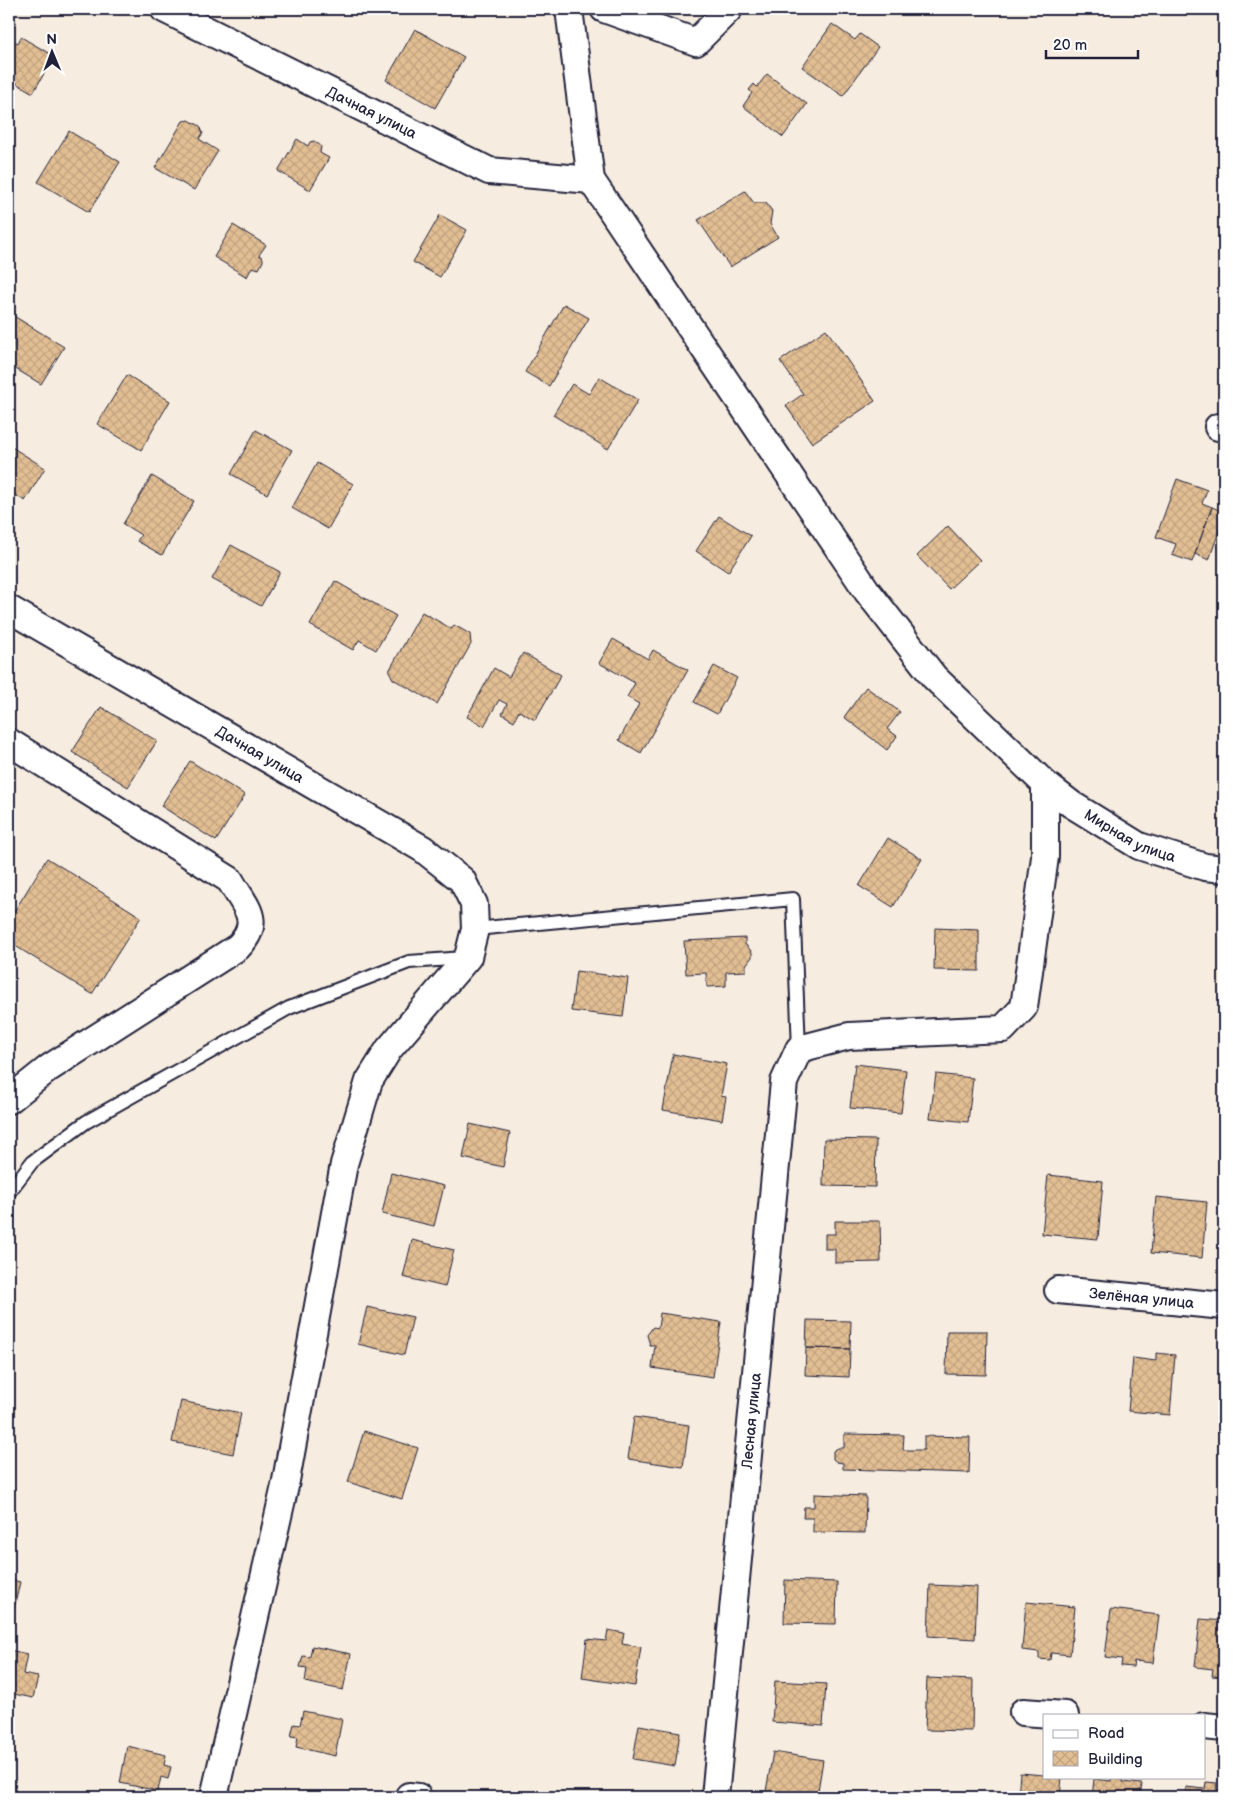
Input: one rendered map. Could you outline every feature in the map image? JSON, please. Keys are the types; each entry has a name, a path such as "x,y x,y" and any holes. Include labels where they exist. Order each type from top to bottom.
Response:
{"street":[{"name":"Дачная улица","path":"164,9 489,171 591,180"},
{"path":"569,9 591,180"},
{"path":"604,9 696,42 730,9"},
{"name":"Мирная улица","path":"591,180 867,591 934,677 1045,784 1071,804 1139,846 1205,867 1224,869"},
{"name":"Дачная улица","path":"9,609 423,849 462,880 474,904 475,929 468,958"},
{"path":"9,742 230,880 250,910 252,924 247,938 238,948 50,1068 9,1100"},
{"path":"799,1049 849,1036 1003,1030 1024,1007 1045,857 1045,784"},
{"path":"214,1797 285,1486 344,1164 369,1081 389,1048 468,958"},
{"name":"Лесная улица","path":"714,1797 784,1082 799,1049"},
{"name":"Зелёная улица","path":"1058,1290 1224,1306"},
{"path":"1022,1712 1051,1714"},
{"path":"1206,1726 1224,1728"}],"lane":[{"path":"475,929 793,899 799,1049"},
{"path":"9,1192 32,1162 86,1122 289,1008 409,962 468,958"}],"building":[{"path":"832,24 855,40 860,34 878,47 843,96 802,67"},
{"path":"415,29 464,57 435,108 386,80"},
{"path":"21,37 54,56 33,93 9,79 9,40 18,43"},
{"path":"767,74 807,104 783,137 743,106 752,93 749,90 754,84 757,87"},
{"path":"189,120 200,126 203,133 199,139 218,151 194,190 155,168 183,121"},
{"path":"69,131 120,162 89,212 38,182"},
{"path":"297,139 308,146 310,142 314,141 321,146 320,153 329,158 310,190 278,171"},
{"path":"745,191 754,203 766,203 772,211 770,224 778,237 730,267 698,220"},
{"path":"440,215 467,230 440,277 413,262"},
{"path":"233,225 266,245 259,255 263,258 263,261 259,269 252,267 247,277 214,257"},
{"path":"564,304 589,318 549,386 525,372"},
{"path":"9,313 64,347 41,384 9,365"},
{"path":"826,329 875,401 812,443 786,406 803,394 780,361"},
{"path":"127,375 170,401 141,450 97,424"},
{"path":"599,377 638,400 608,449 553,415 572,384 589,394"},
{"path":"256,430 292,450 267,494 231,474"},
{"path":"10,446 45,468 25,501 9,491"},
{"path":"317,463 353,484 328,529 292,508"},
{"path":"152,476 194,501 162,555 137,541 141,535 123,524"},
{"path":"1177,479 1207,490 1202,503 1212,507 1192,562 1172,555 1176,544 1156,537"},
{"path":"1212,507 1224,512 1224,517 1209,560 1195,554"},
{"path":"719,516 751,536 728,572 696,551"},
{"path":"948,526 980,560 949,589 917,556"},
{"path":"231,545 280,572 261,606 212,579"},
{"path":"335,581 396,616 376,650 359,640 353,650 310,625"},
{"path":"422,612 452,629 454,625 470,634 471,644 437,704 393,679 389,671"},
{"path":"613,639 648,659 653,650 688,670 641,753 619,740 639,704 627,697 635,683 599,663"},
{"path":"523,653 561,675 535,720 519,711 514,721 502,714 507,704 499,700 484,726 467,717 494,668 509,677"},
{"path":"714,666 737,678 717,714 694,702"},
{"path":"866,687 900,712 887,729 897,736 887,750 844,717"},
{"path":"101,707 157,741 128,787 72,752"},
{"path":"190,761 245,795 216,841 161,806"},
{"path":"888,838 922,859 893,907 859,886"},
{"path":"47,858 141,917 92,994 9,942 9,920"},
{"path":"935,928 979,930 979,971 934,970"},
{"path":"745,938 745,944 752,952 752,957 746,965 746,971 726,972 726,986 707,987 706,973 686,974 684,941"},
{"path":"576,971 628,978 623,1017 571,1011"},
{"path":"673,1054 727,1064 721,1096 726,1097 722,1120 663,1110"},
{"path":"855,1064 906,1070 901,1113 850,1108"},
{"path":"936,1074 973,1078 968,1122 930,1118"},
{"path":"470,1124 510,1133 503,1167 463,1158"},
{"path":"824,1139 876,1140 875,1187 823,1186"},
{"path":"391,1173 444,1186 434,1226 382,1214"},
{"path":"1048,1175 1103,1181 1098,1239 1042,1234"},
{"path":"1156,1197 1207,1202 1202,1258 1151,1253"},
{"path":"835,1221 880,1221 881,1262 835,1263 835,1249 825,1249 825,1234 835,1234"},
{"path":"412,1240 454,1250 445,1287 403,1277"},
{"path":"367,1307 413,1317 404,1355 358,1344"},
{"path":"660,1313 721,1322 713,1377 652,1368 655,1345 650,1345 647,1335 653,1327 658,1328"},
{"path":"807,1320 851,1321 850,1349 806,1348"},
{"path":"947,1331 987,1331 986,1375 946,1374"},
{"path":"806,1348 850,1349 849,1377 805,1375"},
{"path":"1156,1353 1175,1355 1170,1415 1128,1411 1133,1358 1156,1361"},
{"path":"181,1401 241,1413 233,1454 172,1442"},
{"path":"634,1417 689,1425 683,1467 628,1459"},
{"path":"364,1431 418,1448 402,1499 348,1482"},
{"path":"844,1434 904,1435 903,1450 924,1450 924,1436 970,1437 969,1473 843,1469 843,1463 833,1459 833,1451 838,1448 844,1448"},
{"path":"814,1494 866,1496 865,1533 813,1532 813,1518 803,1518 804,1507 814,1507"},
{"path":"9,1579 20,1582 11,1622 9,1622"},
{"path":"785,1580 837,1582 836,1624 784,1623"},
{"path":"930,1585 977,1587 975,1639 928,1636"},
{"path":"1026,1602 1075,1607 1070,1655 1051,1653 1050,1660 1039,1659 1039,1652 1022,1650"},
{"path":"1111,1609 1159,1615 1153,1663 1134,1661 1133,1667 1121,1666 1122,1659 1105,1657"},
{"path":"1200,1619 1224,1621 1224,1677 1212,1676 1213,1669 1195,1667"},
{"path":"608,1630 624,1633 622,1644 641,1647 635,1686 582,1678 587,1639 606,1641"},
{"path":"312,1646 351,1654 343,1690 305,1682 307,1668 300,1667 303,1656 310,1657"},
{"path":"9,1650 27,1654 23,1674 38,1677 33,1698 9,1693"},
{"path":"927,1678 973,1680 972,1731 925,1730"},
{"path":"775,1681 826,1684 823,1726 772,1722"},
{"path":"303,1711 342,1719 335,1756 296,1747 298,1737 291,1736 294,1724 300,1725"},
{"path":"639,1725 680,1732 675,1766 633,1759"},
{"path":"127,1746 166,1755 164,1765 171,1767 168,1779 161,1777 158,1791 120,1783"},
{"path":"773,1752 823,1760 817,1797 765,1797"},
{"path":"1020,1773 1043,1775 1043,1778 1062,1778 1060,1797 1018,1797"},
{"path":"1111,1778 1123,1778 1122,1782 1142,1784 1140,1797 1092,1797 1094,1779 1111,1781"},
{"path":"1206,1782 1217,1783 1216,1790 1224,1791 1224,1797 1185,1797 1186,1787 1205,1789"},
{"path":"354,1793 374,1797 353,1797"}]}
